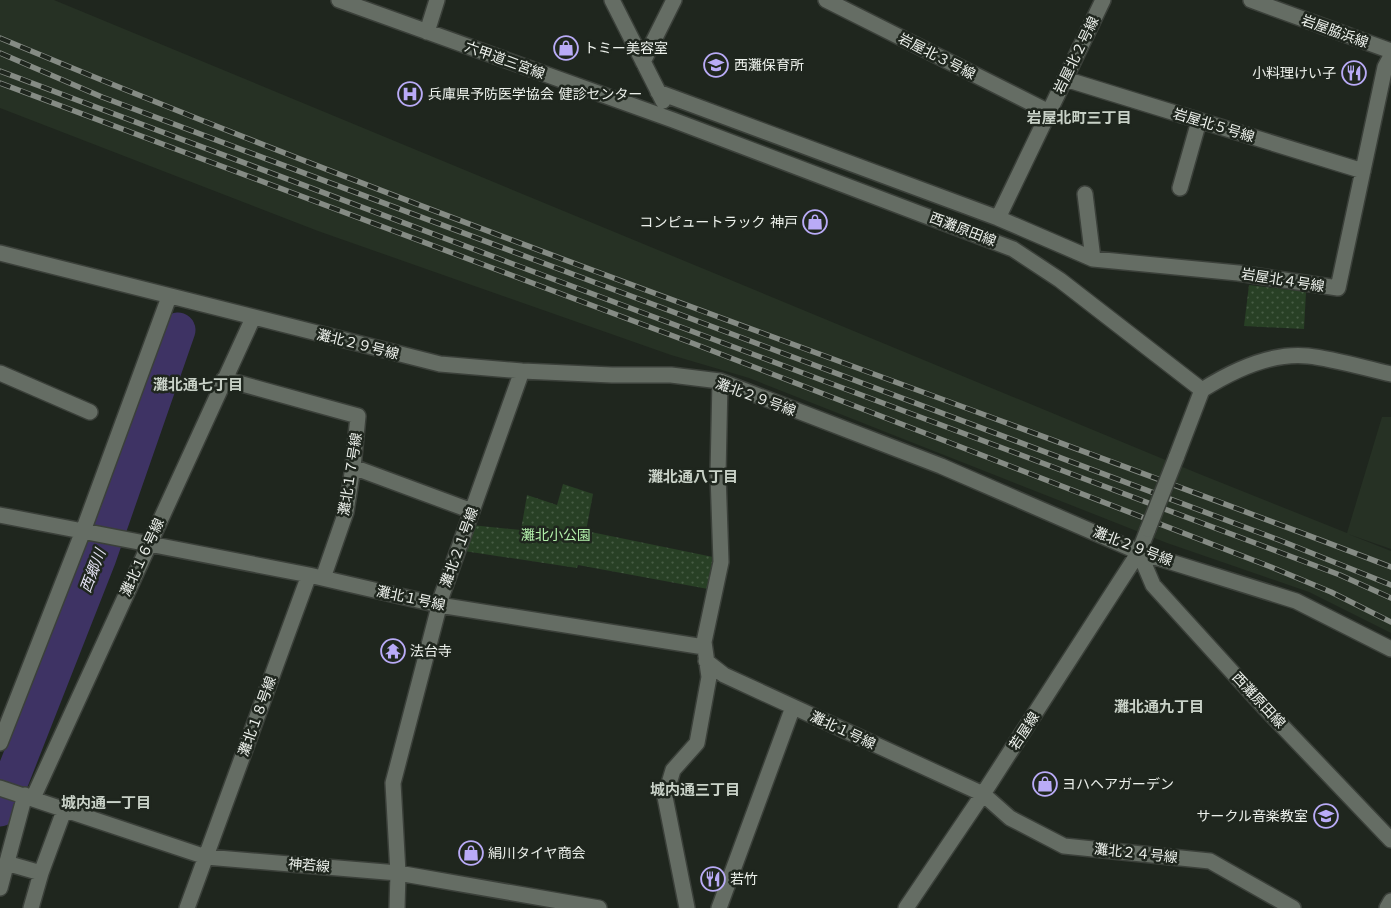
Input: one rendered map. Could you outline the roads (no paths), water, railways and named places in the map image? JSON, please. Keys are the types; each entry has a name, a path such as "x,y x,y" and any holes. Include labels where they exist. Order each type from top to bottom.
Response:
{"street":[{"path":"427,32 437,0"},
{"path":"612,0 672,120"},
{"path":"643,62 674,0"},
{"name":"岩屋北３号線","path":"826,0 1049,112"},
{"name":"岩屋北２号線","path":"998,218 1103,0"},
{"name":"岩屋脇浜線","path":"1251,0 1391,51"},
{"name":"六甲道三宮線","path":"346,1 672,120"},
{"name":"岩屋北４号線","path":"658,92 998,218 1092,259 1238,272 1338,288 1385,67 1391,56"},
{"name":"岩屋北５号線","path":"1065,79 1363,171"},
{"name":"西灘原田線","path":"672,120 992,239 1013,249 1060,280 1202,390"},
{"path":"1180,188 1199,121"},
{"path":"1085,194 1092,259"},
{"name":"灘北２９号線","path":"0,253 440,364 522,371 612,375 671,375 720,382 941,466 1139,552 1296,601 1391,649"},
{"path":"0,743 83,531 169,297"},
{"name":"灘北１６号線","path":"0,888 6,863 29,796 253,318"},
{"path":"1202,390 1229,372 1277,358 1307,356 1391,374"},
{"name":"灘北２１号線","path":"397,908 398,873 393,783 440,605 522,371"},
{"path":"0,373 90,412"},
{"name":"灘北１７号線","path":"224,380 358,416 346,512 316,576"},
{"path":"687,908 665,797 674,770 697,743 709,677 705,654 721,562 718,474 720,382"},
{"name":"若屋線","path":"906,908 983,794 1139,552 1202,390"},
{"path":"353,467 472,511"},
{"path":"0,515 83,531"},
{"name":"灘北１号線","path":"83,531 316,576 440,605 705,654 724,675 983,794"},
{"name":"西灘原田線","path":"1139,552 1153,585 1264,707 1390,835"},
{"name":"灘北１８号線","path":"187,908 316,576"},
{"path":"718,908 793,707"},
{"name":"神若線","path":"0,788 65,808 206,857 398,873 597,908"},
{"name":"灘北２４号線","path":"983,794 1010,818 1064,846 1210,861 1293,908"},
{"path":"31,908 41,873 65,808"},
{"path":"6,863 41,873"},
{"path":"1387,908 1391,901"}],"waterway":[{"name":"西郷川","path":"0,809 99,557 178,330"}],"railway":[{"path":"0,38 172,109 345,177 1391,567"},
{"path":"0,53 102,97 1279,540 1391,585"},
{"path":"0,71 1340,575 1391,598"},
{"path":"0,83 692,343 1271,567 1331,592 1391,622"}],"place":[{"name":"トミー美容室","path":"566,48"},
{"name":"西灘保育所","path":"716,65"},
{"name":"小料理けい子","path":"1354,73"},
{"name":"兵庫県予防医学協会 健診センター","path":"410,94"},
{"name":"コンピュートラック 神戸","path":"815,222"},
{"name":"法台寺","path":"393,651"},
{"name":"ヨハヘアガーデン","path":"1045,784"},
{"name":"サークル音楽教室","path":"1326,816"},
{"name":"絹川タイヤ商会","path":"471,853"},
{"name":"若竹","path":"713,879"}],"district":[{"name":"岩屋北町三丁目","path":"1079,118"},
{"name":"灘北通七丁目","path":"198,385"},
{"name":"灘北通八丁目","path":"693,477"},
{"name":"灘北通九丁目","path":"1159,707"},
{"name":"城内通三丁目","path":"695,790"},
{"name":"城内通一丁目","path":"106,803"}],"park label":[{"name":"灘北小公園","path":"556,535"}]}
